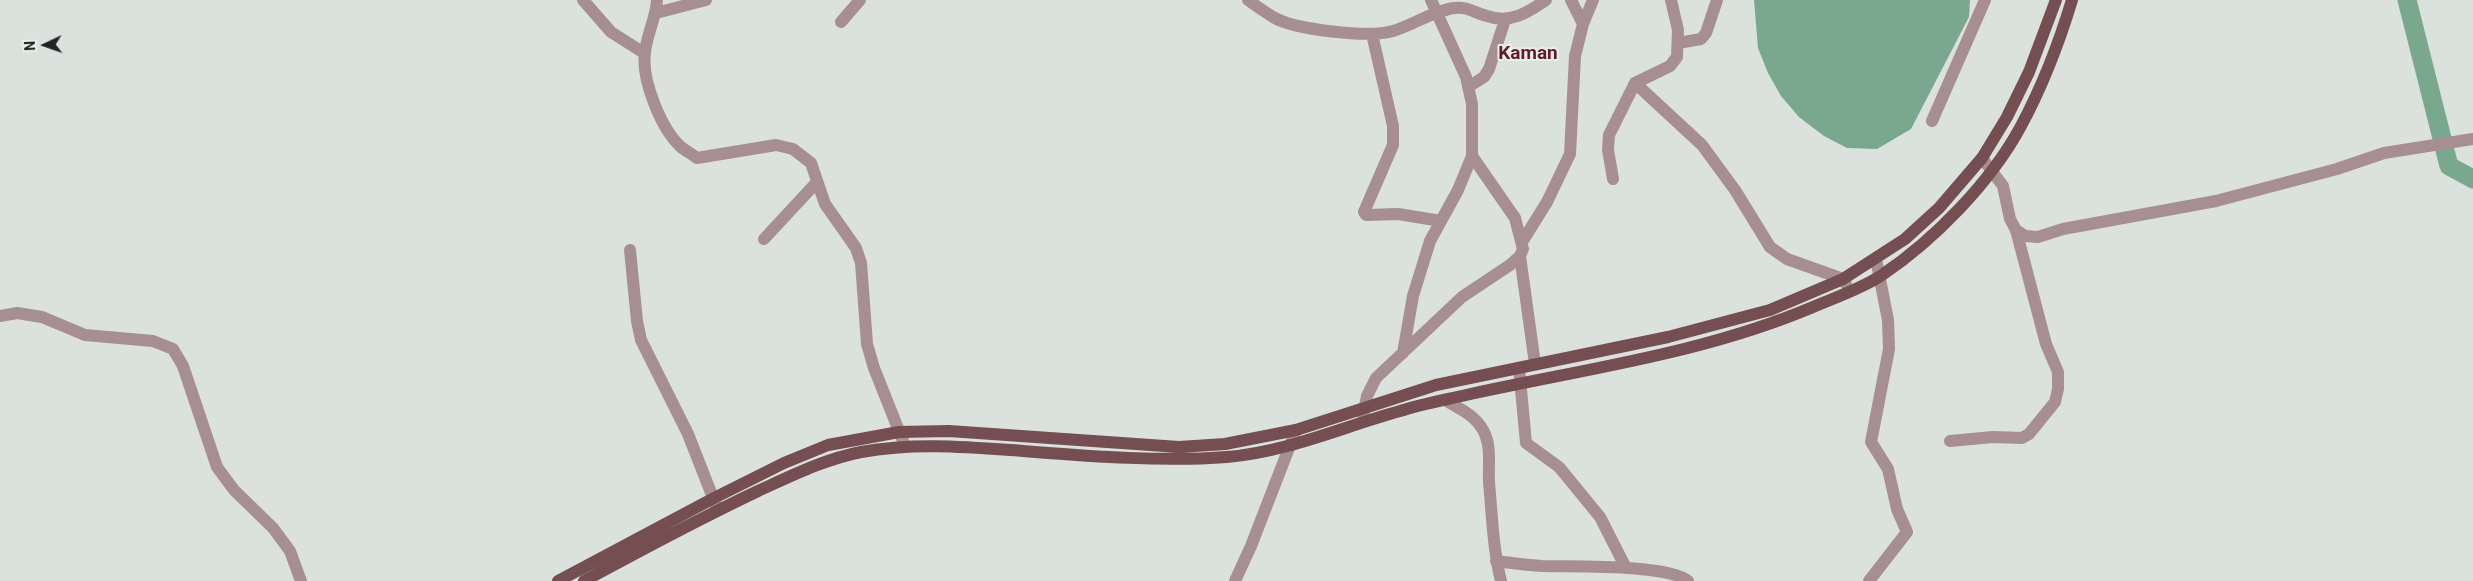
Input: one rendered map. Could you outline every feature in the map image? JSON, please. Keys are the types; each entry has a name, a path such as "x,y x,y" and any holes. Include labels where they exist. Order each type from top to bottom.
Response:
{"main road":[{"path":"558,581 714,498 784,463 828,445 899,432 949,431 1178,447 1225,444 1296,430 1436,385 1715,326 1770,310 1843,279 1906,239 1939,208 1982,158 2008,117 2029,72 2056,0"},
{"path":"584,581 718,510 831,460 905,446 953,445 1179,459 1230,457 1289,447 1399,411 1521,383 1708,344 1774,324 1851,291 1880,276 1918,247 1993,170 2021,127 2058,42 2069,1"}],"street":[{"path":"584,0 611,32 644,53"},
{"path":"706,0 656,6 644,53 651,96 665,126 680,146 697,158 776,145 792,149 811,163 824,204 856,248 861,263 867,344 905,446"},
{"path":"841,22 860,0"},
{"path":"1248,0 1274,18 1301,27 1372,34 1393,31 1454,8 1466,8 1505,20 1517,17 1546,0"},
{"path":"1402,353 1413,296 1430,241 1458,190 1472,156 1472,104 1466,77 1431,0"},
{"path":"1571,0 1583,24"},
{"path":"1522,242 1562,175 1570,154 1575,56 1583,24 1593,0"},
{"path":"1613,179 1608,150 1609,135 1635,83 1670,66 1677,57 1678,30 1671,0"},
{"path":"1678,42 1701,39 1706,33 1717,0"},
{"path":"1932,121 1986,0"},
{"path":"1468,87 1484,77 1490,69 1505,20"},
{"path":"1372,34 1393,126 1393,144 1364,212 1366,215 1398,214 1441,221"},
{"path":"1635,83 1702,145 1735,190 1770,247 1787,259 1843,279 1851,291"},
{"path":"2016,230 2025,236 2038,237 2063,229 2216,201 2398,150 2469,140"},
{"path":"1362,424 1367,396 1376,378 1462,297 1510,265 1520,256 1523,249 1515,218 1472,156"},
{"path":"1950,441 1993,437 2022,438 2029,434 2055,402 2058,389 2058,372 2046,344 2016,230 2010,219 2003,186 1993,170 1982,158"},
{"path":"764,239 817,182"},
{"path":"630,250 637,321 641,340 688,434 718,510"},
{"path":"1520,256 1535,364"},
{"path":"1869,581 1907,532 1897,509 1888,469 1871,442 1888,349 1888,320 1876,259"},
{"path":"0,316 17,313 42,317 85,335 153,341 173,349 183,366 217,468 234,490 274,528 290,551 301,581"},
{"path":"1519,368 1526,443 1559,467 1600,518 1626,568"},
{"path":"1444,400 1475,418 1484,431 1490,454 1489,479 1496,561 1501,581"},
{"path":"1235,581 1251,546 1296,430"},
{"path":"1496,561 1540,566 1626,568 1676,576 1688,581"}],"shaded area":[{"path":"1754,0 1970,0 1969,17 1911,129 1877,149 1847,148 1824,136 1799,117 1781,96 1768,73 1758,48"}],"waterway":[{"path":"2407,0 2449,166 2473,179"}],"district":[{"name":"Kaman","path":"1528,54"}]}
